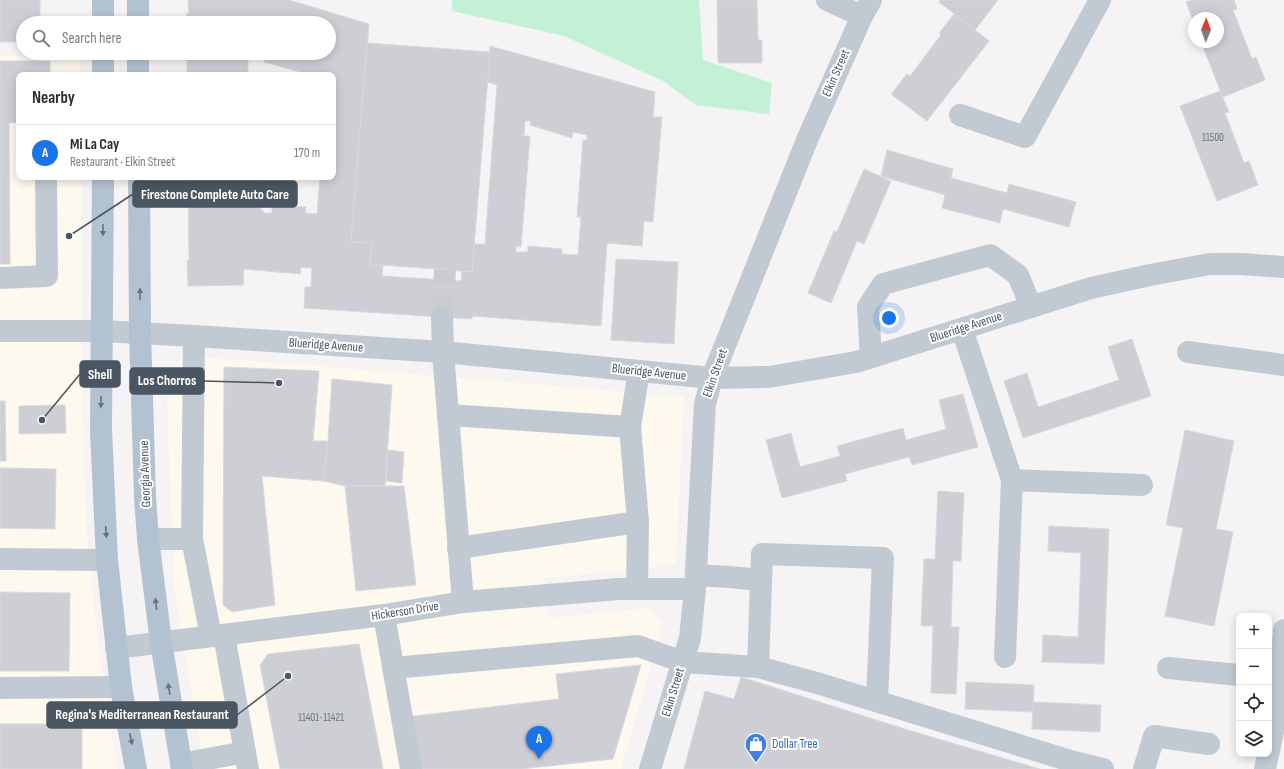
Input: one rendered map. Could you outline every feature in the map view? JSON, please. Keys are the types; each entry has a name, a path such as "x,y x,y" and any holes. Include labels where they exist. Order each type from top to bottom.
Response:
{"main road":[{"path":"103,0 103,16"},
{"path":"138,0 138,16"},
{"path":"103,60 103,72"},
{"path":"138,60 138,72"},
{"path":"103,180 100,430 107,560 121,687 136,769"},
{"name":"Georgia Avenue","path":"139,180 140,333 145,498 148,539 161,642 181,766"}],"street":[{"path":"827,0 866,8"},
{"path":"960,115 1025,137 1100,0"},
{"name":"Elkin Street","path":"650,769 690,638 696,582 705,404 712,378 807,140 866,8"},
{"path":"0,278 47,276 46,180"},
{"path":"871,358 868,307 883,284 990,255 1018,274 1031,307"},
{"name":"Blueridge Avenue","path":"0,331 102,331 194,336 443,352 712,378 769,377 871,358 1091,288 1150,275 1210,264 1241,264 1284,267"},
{"path":"442,317 443,352 463,602"},
{"path":"962,329 1012,480 1005,657"},
{"path":"181,766 247,760 218,635 192,539 194,336"},
{"path":"1188,352 1284,366"},
{"path":"637,589 638,522 630,427 638,371"},
{"path":"448,415 630,427"},
{"path":"1012,480 1142,485"},
{"path":"458,548 638,522"},
{"path":"148,539 192,539"},
{"path":"758,668 762,554 883,558 877,702"},
{"path":"0,559 107,560"},
{"name":"Hickerson Drive","path":"116,648 384,615 463,602 619,589 637,589 729,577 761,580"},
{"path":"384,615 411,769"},
{"path":"1272,736 1278,707 1279,671 1284,630"},
{"path":"393,668 638,646 683,662 758,668 817,683 877,702 916,712 1074,762 1103,769"},
{"path":"1168,668 1236,675"},
{"path":"0,688 121,687"},
{"path":"1144,769 1154,736 1209,744"},
{"path":"1265,769 1267,757"}],"shaded area":[{"path":"0,55 16,55 16,60 80,60 80,72 16,72 16,180 81,180 83,423 87,537 98,642 118,769 0,769"},
{"path":"186,356 684,397 676,564 543,579 548,618 650,608 662,622 658,643 621,769 204,769 174,586 166,377 175,364"}],"green space":[{"path":"452,0 699,0 703,60 772,83 769,114 696,105 663,81 564,36 452,11"}],"building":[{"path":"0,0 40,0 40,16 16,16 16,42 0,42"},
{"path":"188,0 289,0 369,24 351,242 372,243 370,264 383,265 382,276 461,281 462,271 472,272 474,244 485,244 497,85 487,82 490,46 655,92 653,117 662,117 653,222 644,221 642,246 607,243 601,326 473,316 472,319 304,308 305,287 311,287 312,268 301,267 300,274 244,269 243,285 188,286 188,180 261,180 261,185 246,184 246,194 265,213 272,213 272,205 306,207 305,213 317,214 320,180 336,180 336,72 300,72 264,62 265,60 336,60 336,16 187,16 187,13 189,13","holes":["525,121 531,121 530,125 572,138 573,132 587,135 587,140 583,140 577,217 581,217 578,255 562,254 562,249 528,246 528,252 516,252 516,246 521,247 530,136 524,136"]},
{"path":"717,0 757,0 758,40 762,40 762,63 718,63"},
{"path":"940,0 998,0 975,30 939,2"},
{"path":"1191,0 1234,0 1237,9 1233,10 1252,59 1256,57 1265,80 1223,97 1203,48 1224,48 1224,12 1190,12 1186,2"},
{"path":"954,14 989,41 927,121 891,94 907,74 910,76 941,35 939,33"},
{"path":"367,43 490,52 472,272 370,264 372,243 351,242"},
{"path":"187,60 248,60 248,72 187,72"},
{"path":"0,61 50,61 50,72 16,72 16,122 9,123 10,264 0,264"},
{"path":"1220,91 1229,112 1225,113 1244,163 1249,161 1258,185 1217,201 1180,106"},
{"path":"887,150 953,169 951,178 1007,193 1009,184 1076,202 1069,227 1003,209 1000,223 942,208 945,195 881,176"},
{"path":"864,169 891,181 864,244 857,241 831,303 808,293 834,231 837,232"},
{"path":"616,259 678,262 674,344 611,340"},
{"path":"1132,339 1151,396 1023,438 1004,381 1027,373 1038,407 1119,380 1108,347"},
{"path":"224,367 319,371 313,441 328,441 323,481 262,476 275,605 232,612 223,605"},
{"path":"332,379 392,385 385,486 345,486 323,481 328,441"},
{"path":"963,394 978,447 912,465 909,457 845,474 847,481 782,498 766,440 791,433 800,467 840,456 837,446 903,428 906,440 946,429 939,400"},
{"path":"0,401 5,401 6,461 0,461"},
{"path":"65,405 66,433 19,434 19,406"},
{"path":"1185,430 1234,441 1216,529 1233,532 1214,626 1165,616 1183,528 1166,525"},
{"path":"388,450 404,452 402,483 386,481"},
{"path":"0,468 56,469 55,529 0,528"},
{"path":"345,486 404,486 416,585 356,591"},
{"path":"938,491 964,493 961,561 953,561 951,627 959,627 956,694 931,693 933,626 921,626 924,559 935,559"},
{"path":"1049,526 1109,529 1104,664 1042,662 1043,635 1078,637 1081,553 1048,551"},
{"path":"0,592 70,593 69,671 0,671"},
{"path":"359,644 383,769 280,769 260,665 268,654"},
{"path":"641,665 613,759 521,769 415,769 406,717 559,699 556,674"},
{"path":"741,677 908,730 1040,769 684,769 705,691 734,699"},
{"path":"966,682 1034,685 1033,712 965,709"},
{"path":"1033,702 1101,705 1100,732 1032,729"},
{"path":"0,724 82,724 82,769 0,769"}],"tunnel":[{"path":"442,317 445,270"}],"place":[{"name":"Firestone Complete Auto Care","path":"69,236"},
{"name":"Los Chorros","path":"279,383"},
{"name":"Shell","path":"42,420"},
{"name":"Regina's Mediterranean Restaurant","path":"288,676"},
{"name":"Mi La Cay","path":"539,759"},
{"name":"Dollar Tree","path":"756,764"}]}
